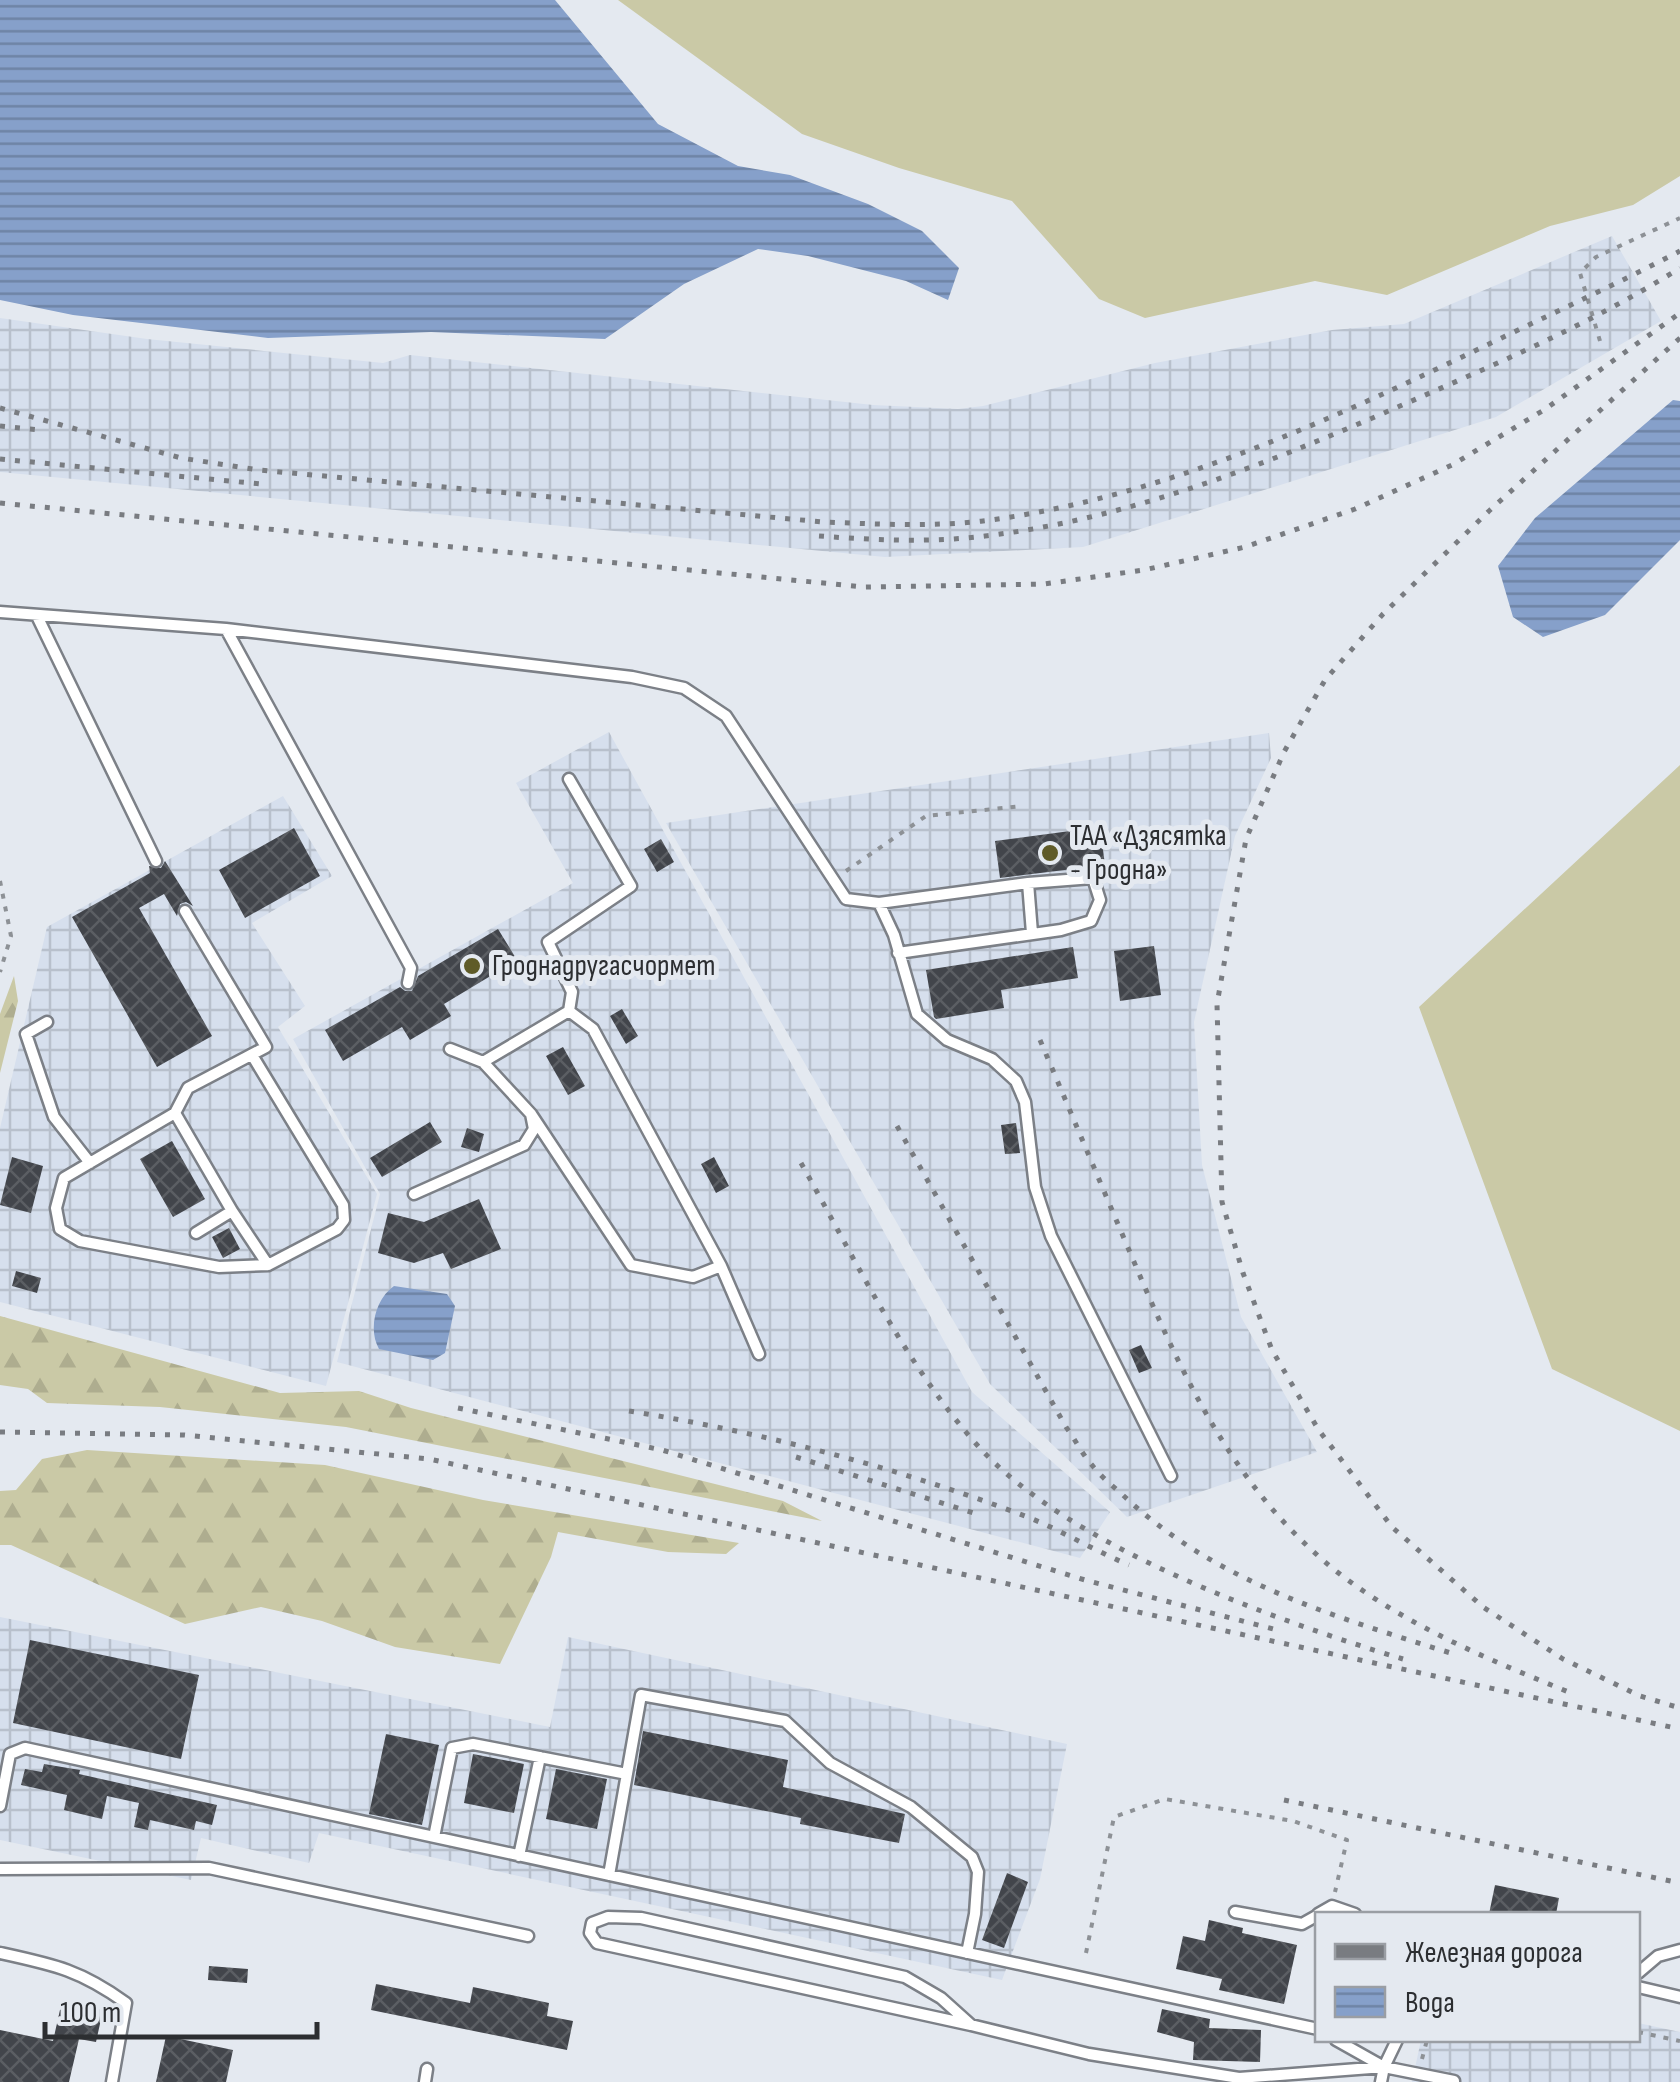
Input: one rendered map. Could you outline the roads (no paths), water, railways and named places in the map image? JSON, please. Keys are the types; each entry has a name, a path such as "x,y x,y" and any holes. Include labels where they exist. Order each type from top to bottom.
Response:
{"lane":[{"path":"0,612 226,629 632,677 684,688 726,716 846,898 879,904 1092,878 1100,900 1091,921 1032,934 898,953"},
{"path":"37,616 156,862"},
{"path":"226,629 411,968 408,983"},
{"path":"569,778 632,886 548,942 572,992 569,1011"},
{"path":"1028,883 1032,934"},
{"path":"879,904 917,1014 947,1040 992,1059 1016,1081 1025,1102 1035,1188 1051,1236 1172,1476"},
{"path":"185,911 266,1048 252,1055 188,1088 175,1113 64,1178 56,1208 60,1229 80,1241 219,1268 268,1265 337,1229 344,1220 342,1204 252,1055"},
{"path":"483,1062 569,1011"},
{"path":"569,1011 594,1030 721,1266 759,1354"},
{"path":"47,1022 26,1034 54,1117 90,1162"},
{"path":"450,1049 483,1062 532,1114 632,1265 693,1277 721,1266"},
{"path":"175,1113 268,1265"},
{"path":"414,1194 524,1145 534,1128 532,1114"},
{"path":"196,1233 232,1211"},
{"path":"609,1875 641,1694 785,1721 830,1763 910,1807 972,1857 978,1872 967,1953"},
{"path":"434,1837 452,1748 473,1744 627,1774"},
{"path":"0,1804 10,1754 25,1748 1315,2028"},
{"path":"519,1856 540,1757"},
{"path":"0,1869 210,1868 528,1936"},
{"path":"1323,1912 1332,1906 1349,1912"},
{"path":"1235,1912 1302,1924 1315,1917"},
{"path":"972,2024 941,1998 905,1976 641,1918 608,1917 592,1923 590,1934 597,1942 972,2024 1089,2054 1239,2078 1384,2067 1454,2081"},
{"path":"1640,1971 1658,1956 1680,1950"},
{"path":"0,1952 59,1966 93,1979 126,2003 112,2082"},
{"path":"1640,1988 1680,1998"},
{"path":"1340,2042 1384,2067"},
{"path":"1382,2082 1384,2067 1397,2042"},
{"path":"424,2082 427,2069"}],"water":[{"path":"0,0 555,0 658,124 738,166 790,175 868,204 922,231 959,268 948,300 906,281 808,256 758,249 684,284 605,339 431,332 268,338 73,315 0,300"},
{"path":"1673,400 1680,401 1680,540 1605,615 1543,637 1513,617 1498,566 1535,518"},
{"path":"394,1286 447,1294 455,1306 445,1353 433,1360 379,1349 374,1333 375,1315"}],"railway":[{"path":"0,408 181,458 259,470 823,522 983,521 1115,494 1243,453 1429,373 1680,251"},
{"path":"819,536 881,540 985,536 1042,527 1154,500 1263,462 1456,382 1586,321 1680,268"},
{"path":"0,503 864,587 1044,584 1144,570 1245,547 1355,509 1452,465 1544,410 1680,313"},
{"path":"1680,338 1489,511 1383,614 1325,680 1284,752 1246,839 1217,1004 1222,1202 1272,1350 1318,1429 1392,1527 1483,1607 1563,1659 1640,1696 1680,1708"},
{"path":"0,426 41,430"},
{"path":"0,459 261,484"},
{"path":"1040,1040 1187,1378 1210,1421 1265,1501 1336,1571 1391,1609 1480,1654 1571,1693"},
{"path":"897,1126 1066,1427 1103,1478 1161,1527 1240,1575 1325,1612 1457,1655"},
{"path":"801,1163 882,1309 927,1380 978,1446 1017,1483 1065,1516 1176,1576 1295,1623 1403,1659"},
{"path":"458,1408 662,1450 1085,1580 1277,1630"},
{"path":"629,1411 780,1441 928,1482 1025,1516 1129,1565"},
{"path":"0,1432 184,1435 429,1459 1680,1729"},
{"path":"796,1457 977,1514"},
{"path":"1284,1800 1680,1883"}],"place":[{"name":"ТАА «Дзясятка - Гродна»","path":"1050,853"},
{"name":"Гроднадругасчормет","path":"472,966"}]}
